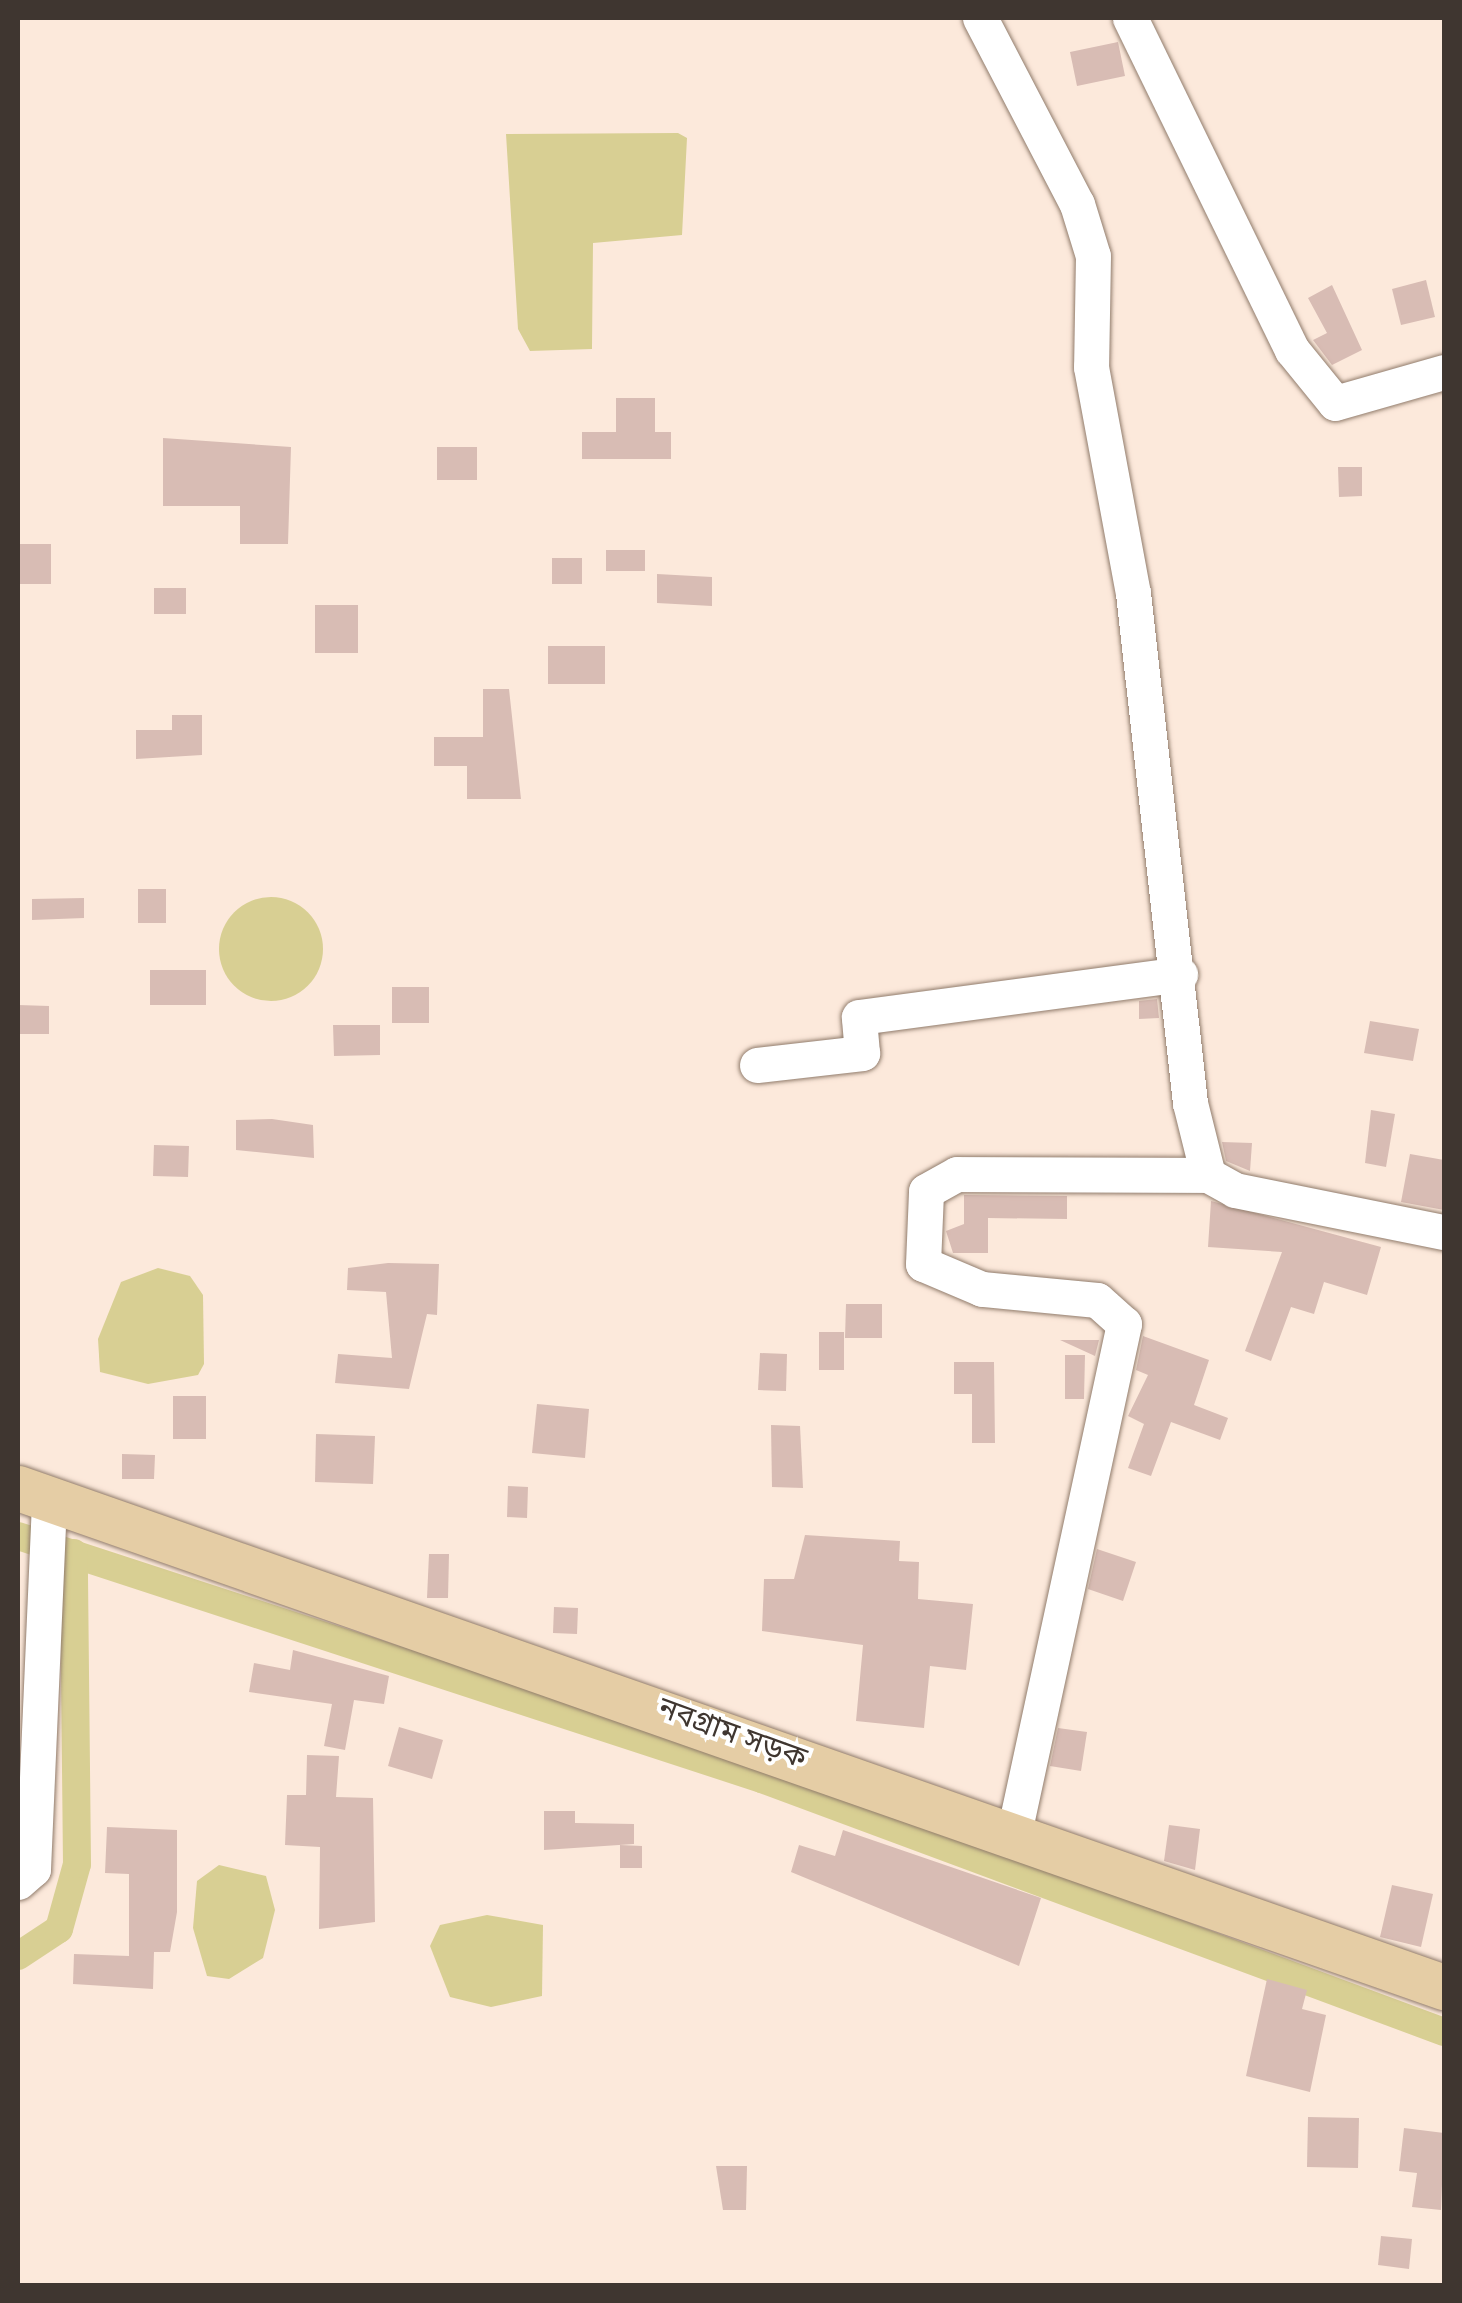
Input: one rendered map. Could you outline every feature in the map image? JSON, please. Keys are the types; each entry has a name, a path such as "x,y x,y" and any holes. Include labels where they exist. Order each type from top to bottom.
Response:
{"main road":[{"name":"নবগ্রাম সড়ক","path":"38,1500 1014,1833 1444,1987"}],"street":[{"path":"980,18 1077,204 1093,256 1091,367 1133,593 1180,974 1190,1104 1208,1175"},
{"path":"1130,18 1266,301 1335,403 1444,372"},
{"path":"757,1065 862,1052 859,1017 1180,974"},
{"path":"1014,1833 1124,1324 1097,1300 982,1289 923,1264 926,1191 956,1174 1208,1175 1235,1190 1444,1232"},
{"path":"18,1882 33,1869 41,1650 38,1500"}],"shaded area":[{"path":"678,133 687,138 682,235 593,243 592,349 530,351 518,329 506,134"},
{"path":"271,897 291,901 308,912 319,929 323,949 319,969 308,986 291,997 271,1001 251,997 234,986 223,969 219,949 223,929 234,912 251,901"},
{"path":"158,1268 190,1276 203,1295 204,1364 198,1375 148,1384 100,1372 98,1339 121,1282"},
{"path":"219,1865 266,1876 275,1910 263,1958 229,1979 207,1976 193,1928 197,1881"},
{"path":"487,1915 543,1925 542,1996 491,2007 450,1997 430,1946 440,1925"}],"building":[{"path":"1118,42 1125,76 1077,86 1070,52"},
{"path":"1426,280 1435,317 1401,325 1392,289"},
{"path":"1332,285 1362,350 1332,365 1313,340 1327,333 1308,298"},
{"path":"616,398 655,398 655,432 671,432 671,459 582,459 582,432 616,432"},
{"path":"163,438 291,447 288,544 240,544 240,506 163,506"},
{"path":"437,447 477,447 477,480 437,480"},
{"path":"1338,467 1362,467 1362,496 1339,497"},
{"path":"18,544 51,544 51,584 18,584"},
{"path":"606,550 645,550 645,571 606,571"},
{"path":"552,558 582,558 582,584 552,584"},
{"path":"657,574 712,577 712,606 657,603"},
{"path":"154,588 186,588 186,614 154,614"},
{"path":"315,605 358,605 358,653 315,653"},
{"path":"548,646 605,646 605,684 548,684"},
{"path":"483,689 509,689 521,799 467,799 467,766 434,766 434,737 483,737"},
{"path":"172,715 202,715 202,755 136,759 136,730 172,730"},
{"path":"138,889 166,889 166,923 138,923"},
{"path":"84,898 84,918 32,920 32,899"},
{"path":"150,970 206,970 206,1005 150,1005"},
{"path":"392,987 429,987 429,1023 392,1023"},
{"path":"1157,999 1159,1018 1139,1019 1139,1001"},
{"path":"18,1005 49,1006 49,1034 18,1034"},
{"path":"1370,1021 1419,1029 1413,1061 1364,1053"},
{"path":"333,1025 380,1025 380,1055 334,1056"},
{"path":"1371,1110 1395,1114 1386,1167 1365,1163"},
{"path":"272,1119 313,1125 314,1158 236,1150 236,1120"},
{"path":"1222,1142 1252,1143 1250,1171 1226,1161"},
{"path":"154,1145 189,1146 188,1177 153,1176"},
{"path":"1410,1154 1444,1160 1444,1210 1401,1202"},
{"path":"964,1195 1067,1196 1067,1219 988,1218 988,1253 953,1253 946,1231 964,1224"},
{"path":"1211,1201 1381,1247 1367,1295 1324,1282 1314,1314 1291,1307 1271,1361 1245,1351 1282,1252 1208,1247"},
{"path":"388,1263 439,1264 437,1315 427,1314 409,1389 335,1383 338,1354 392,1358 386,1292 347,1290 348,1268"},
{"path":"846,1304 882,1304 882,1338 845,1338"},
{"path":"819,1332 844,1332 844,1370 819,1370"},
{"path":"1143,1336 1209,1360 1194,1405 1228,1418 1220,1440 1171,1422 1151,1476 1128,1468 1144,1424 1128,1416 1148,1375 1136,1370"},
{"path":"1060,1340 1099,1340 1095,1356"},
{"path":"760,1353 787,1354 786,1391 758,1390"},
{"path":"1065,1355 1085,1355 1084,1399 1065,1399"},
{"path":"954,1362 994,1362 995,1443 972,1443 972,1394 954,1394"},
{"path":"173,1396 206,1396 206,1439 173,1439"},
{"path":"537,1404 589,1409 585,1458 532,1453"},
{"path":"771,1425 800,1426 803,1488 772,1487"},
{"path":"316,1434 375,1436 373,1484 315,1482"},
{"path":"122,1454 155,1455 154,1479 122,1479"},
{"path":"508,1486 528,1487 527,1518 507,1517"},
{"path":"805,1535 900,1541 899,1561 919,1562 918,1599 973,1604 966,1670 930,1666 924,1728 856,1721 863,1645 762,1631 764,1579 794,1579"},
{"path":"1097,1549 1136,1562 1123,1601 1088,1589"},
{"path":"429,1554 449,1554 448,1598 427,1598"},
{"path":"554,1607 578,1608 577,1634 553,1633"},
{"path":"293,1650 389,1676 384,1704 354,1700 345,1750 324,1746 332,1704 249,1692 254,1663 290,1670"},
{"path":"399,1727 443,1740 432,1779 388,1766"},
{"path":"1058,1728 1087,1732 1081,1771 1050,1766"},
{"path":"307,1755 339,1756 336,1797 373,1798 375,1922 319,1929 320,1847 285,1845 287,1795 306,1795"},
{"path":"544,1811 575,1811 575,1823 634,1824 634,1844 544,1850"},
{"path":"1169,1825 1200,1829 1195,1870 1164,1861"},
{"path":"107,1827 177,1830 177,1912 170,1952 154,1952 153,1989 73,1984 74,1954 129,1956 129,1874 105,1873"},
{"path":"843,1830 1041,1898 1019,1966 791,1872 799,1845 835,1856"},
{"path":"620,1845 642,1846 642,1868 620,1868"},
{"path":"1392,1885 1433,1894 1421,1947 1380,1937"},
{"path":"1267,1979 1307,1990 1302,2009 1326,2015 1310,2092 1246,2076"},
{"path":"1308,2117 1359,2118 1358,2168 1307,2167"},
{"path":"1404,2128 1444,2133 1441,2210 1412,2207 1417,2173 1399,2171"},
{"path":"716,2166 747,2166 746,2210 723,2210"},
{"path":"1381,2236 1412,2239 1409,2269 1378,2265"}],"waterway":[{"path":"18,1536 762,1779 1444,2032"},
{"path":"18,1956 59,1929 77,1864 74,1553"}]}
